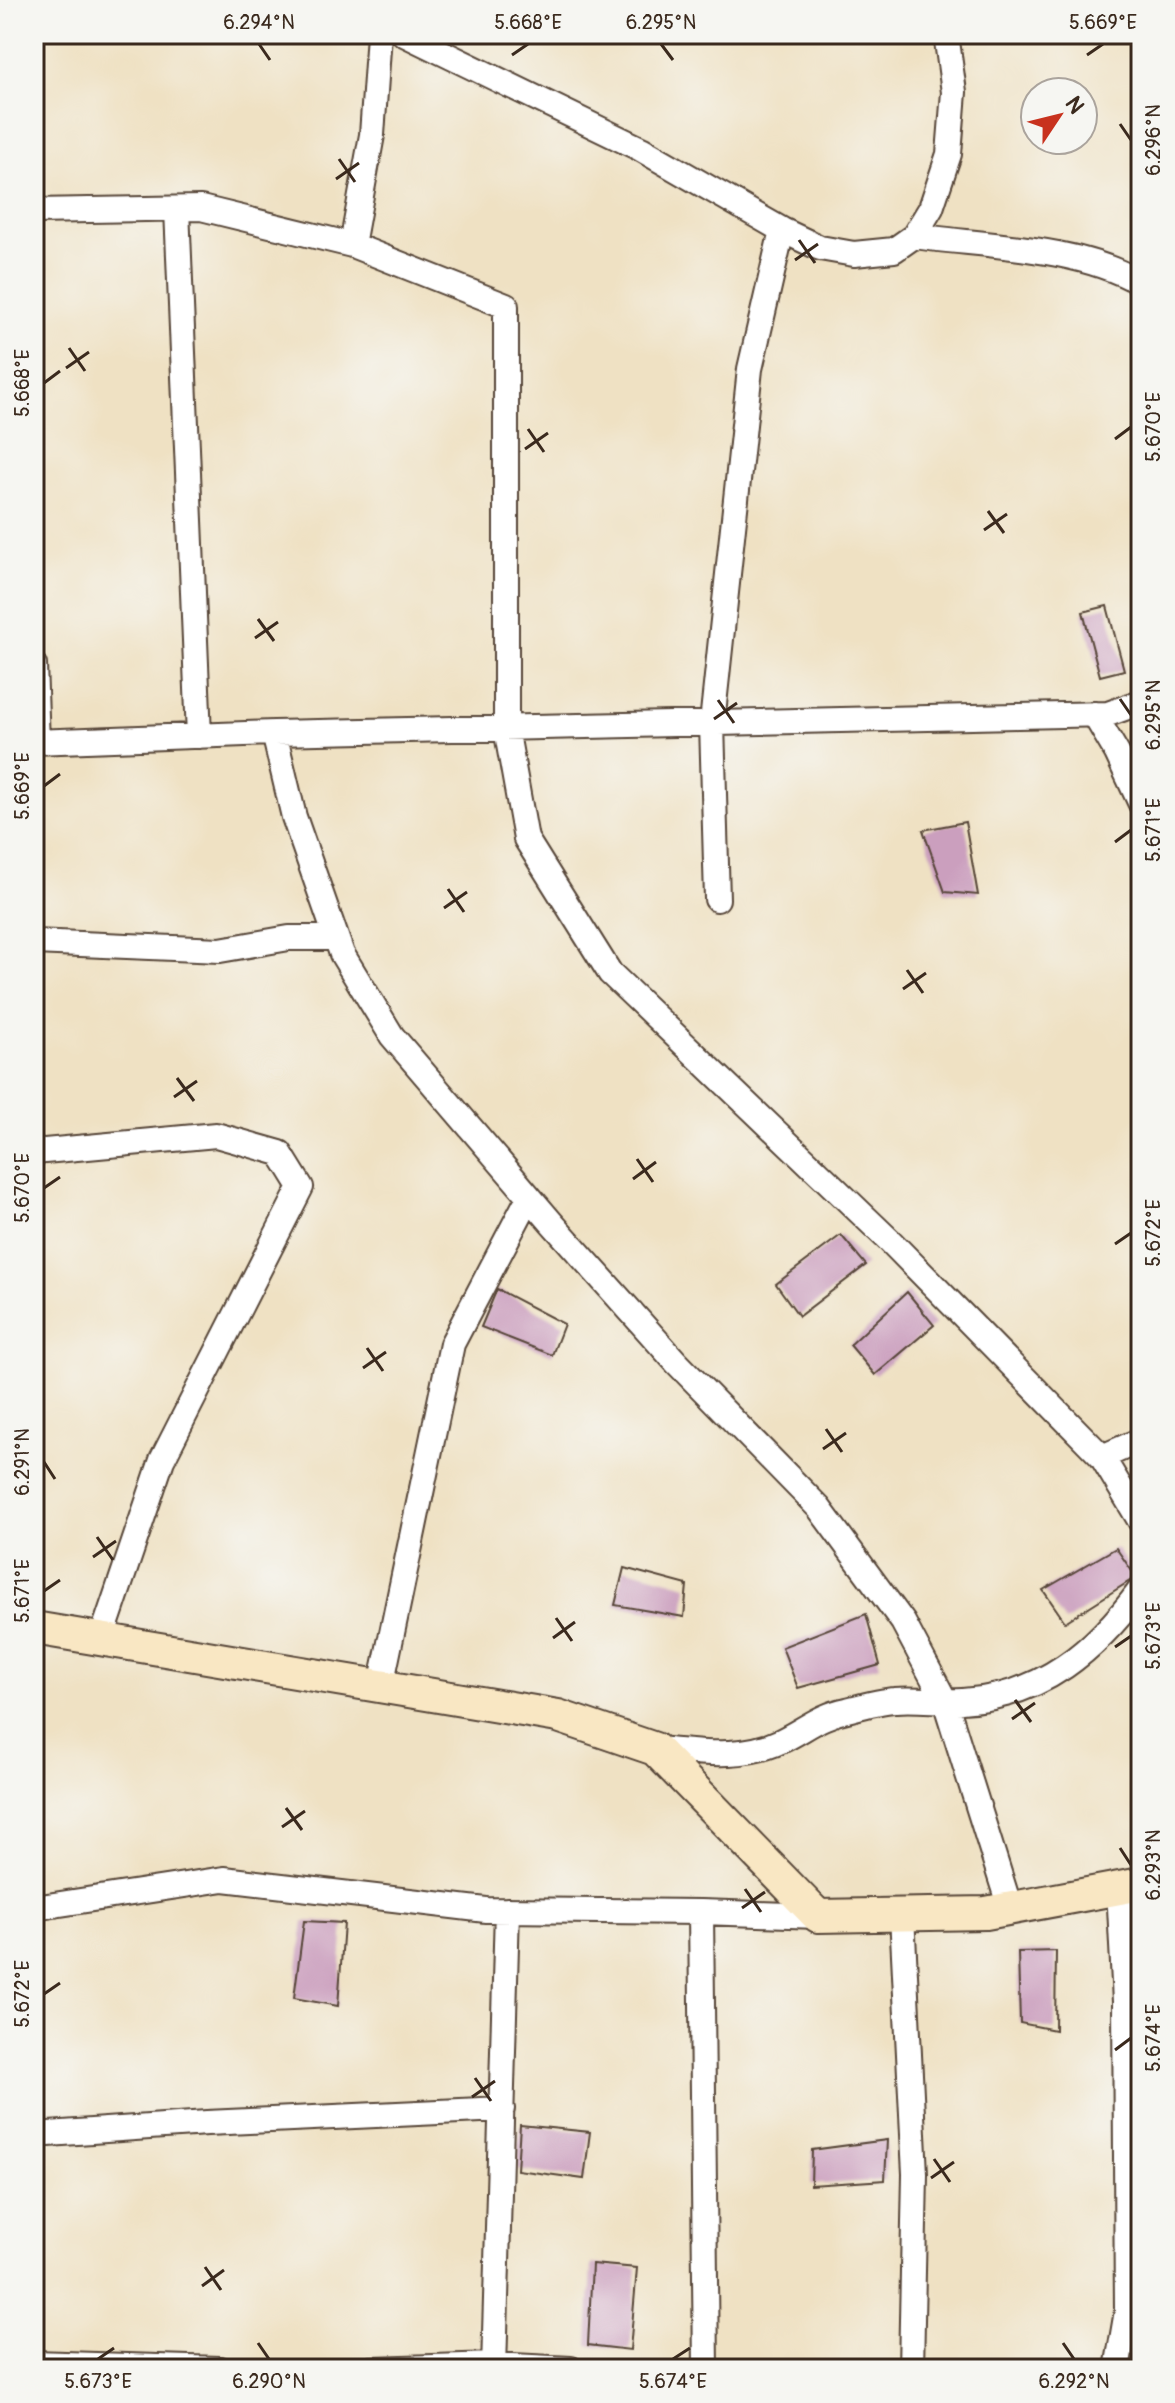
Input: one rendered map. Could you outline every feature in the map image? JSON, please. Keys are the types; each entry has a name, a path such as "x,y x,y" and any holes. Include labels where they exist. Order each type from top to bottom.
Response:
{"street":[{"path":"352,245 372,135 379,34"},
{"path":"404,34 641,149 782,230 820,248 854,254 894,250 914,236 931,208 949,154 954,92 946,34"},
{"path":"34,211 201,208 352,245 506,306 506,728 526,839 610,973 890,1241 1102,1457 1141,1522"},
{"path":"177,209 199,736"},
{"path":"717,899 712,723 750,369 782,230"},
{"path":"914,236 1092,261 1141,283"},
{"path":"34,665 35,742 274,733 1108,714 1141,702"},
{"path":"1094,714 1141,804"},
{"path":"274,733 294,817 342,954 392,1036 529,1197 676,1362 819,1508 903,1622 945,1701 1010,1908"},
{"path":"34,942 220,950 289,938 336,938"},
{"path":"34,1152 216,1135 280,1153 301,1187 162,1460 101,1640"},
{"path":"381,1686 452,1344 529,1197"},
{"path":"1102,1457 1141,1440"},
{"path":"34,1628 558,1716 655,1749 719,1755 780,1742 816,1719 842,1711 893,1700 966,1700 1032,1687 1058,1672 1107,1632 1141,1589"},
{"path":"655,1749 818,1916"},
{"path":"34,1908 224,1879 486,1910 818,1916 986,1913 1130,1886 1125,2002 1127,2311 1117,2369"},
{"path":"494,2367 507,1910"},
{"path":"701,1912 706,2369"},
{"path":"902,1915 915,2174 911,2369"},
{"path":"34,2135 502,2109"},
{"path":"34,2363 220,2369"},
{"path":"372,2369 571,2369"}],"building":[{"path":"1107,606 1124,670 1100,676 1083,612"},
{"path":"965,822 978,895 945,892 923,830"},
{"path":"841,1235 866,1265 799,1316 776,1284"},
{"path":"497,1289 564,1324 552,1355 481,1327"},
{"path":"907,1292 934,1325 875,1375 850,1345"},
{"path":"1116,1548 1136,1577 1065,1622 1043,1590"},
{"path":"624,1568 687,1585 684,1617 615,1605"},
{"path":"866,1614 880,1665 798,1688 782,1647"},
{"path":"304,1921 344,1923 338,2006 294,1998"},
{"path":"1056,1951 1055,2030 1020,2023 1018,1952"},
{"path":"520,2125 590,2132 584,2179 517,2170"},
{"path":"887,2140 885,2180 811,2185 812,2150"},
{"path":"592,2264 637,2268 630,2350 588,2345"}]}
